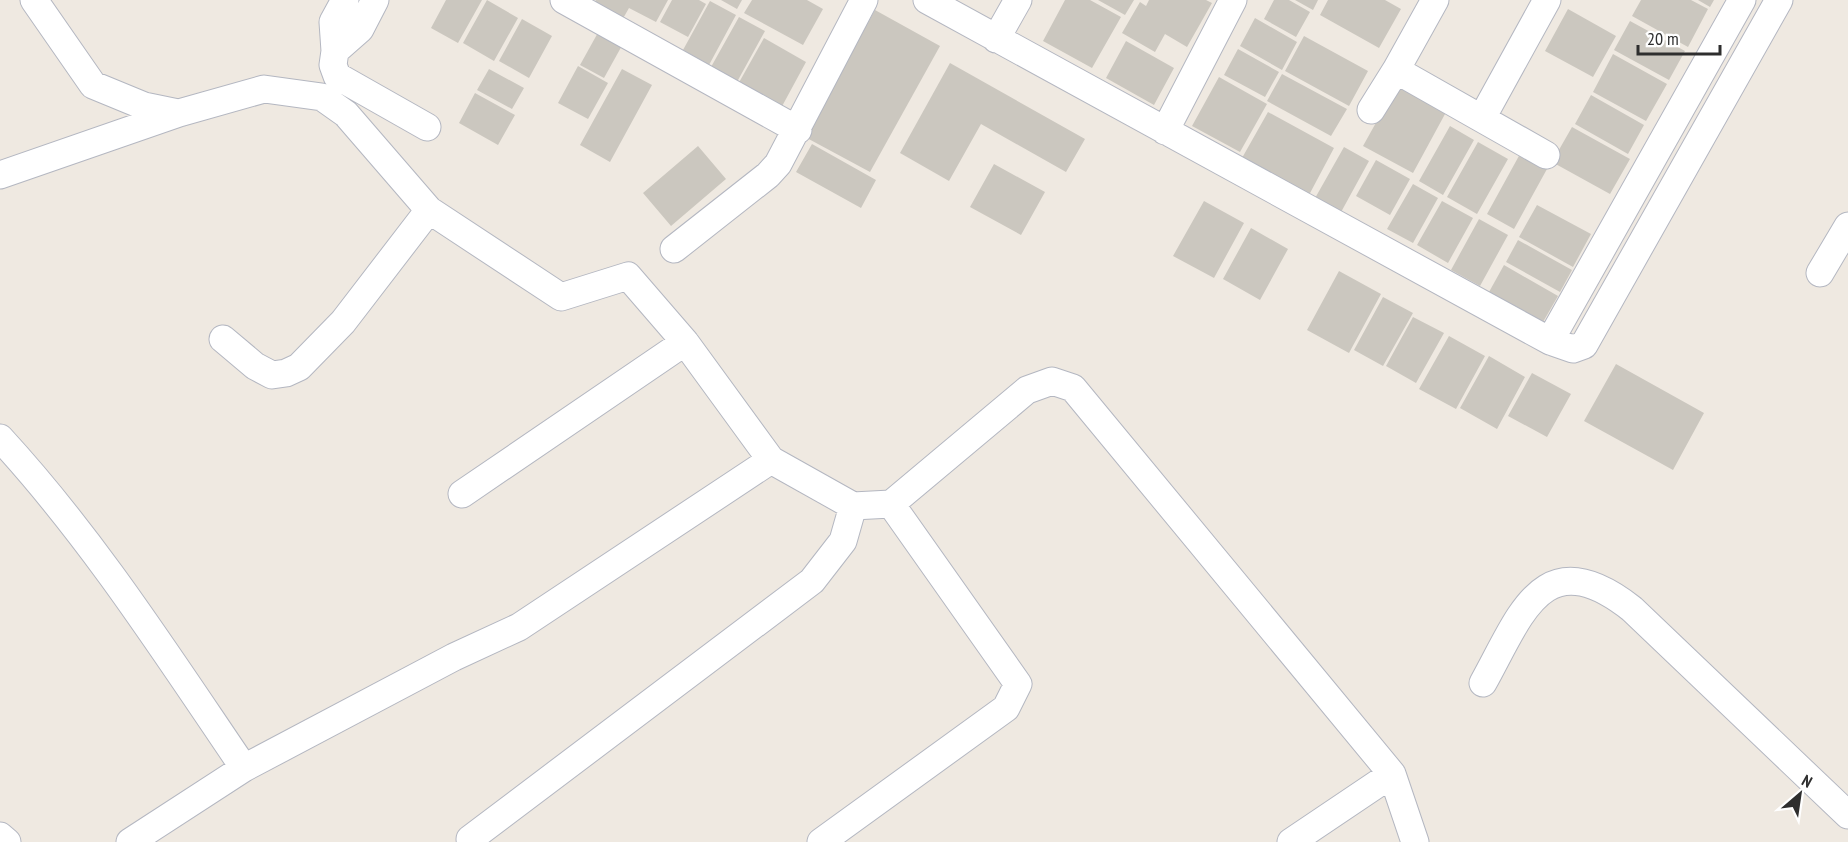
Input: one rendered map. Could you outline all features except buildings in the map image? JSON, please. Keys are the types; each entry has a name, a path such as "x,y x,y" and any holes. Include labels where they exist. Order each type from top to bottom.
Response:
{"street":[{"path":"34,0 93,85 144,106 180,113"},
{"path":"345,0 333,22 335,51 333,65 337,76 427,127"},
{"path":"335,51 360,29 375,0"},
{"path":"564,0 798,130"},
{"path":"674,249 768,175 785,153 864,0"},
{"path":"927,0 1550,341 1573,349 1584,345 1779,0"},
{"path":"996,39 1018,0"},
{"path":"1165,131 1233,0"},
{"path":"1371,110 1435,0"},
{"path":"1482,118 1547,0"},
{"path":"1550,341 1742,0"},
{"path":"1396,70 1546,155"},
{"path":"0,175 180,113 264,89 322,97 346,114 429,210 561,297 628,276 685,342 771,460 853,506 891,504 1027,390 1052,381 1073,388 1392,774 1415,842"},
{"path":"224,339 255,366 272,375 286,374 300,367 343,322 429,210"},
{"path":"1820,273 1848,226"},
{"path":"462,494 685,342"},
{"path":"0,438 35,476 99,555 244,768"},
{"path":"130,842 244,768 454,657 519,627 771,460"},
{"path":"821,842 1006,708 1018,684 891,504"},
{"path":"470,841 813,581 843,541 853,506"},
{"path":"1483,683 1522,613 1536,593 1561,582 1593,586 1618,598 1632,609 1848,815"},
{"path":"1291,842 1392,774"}]}
